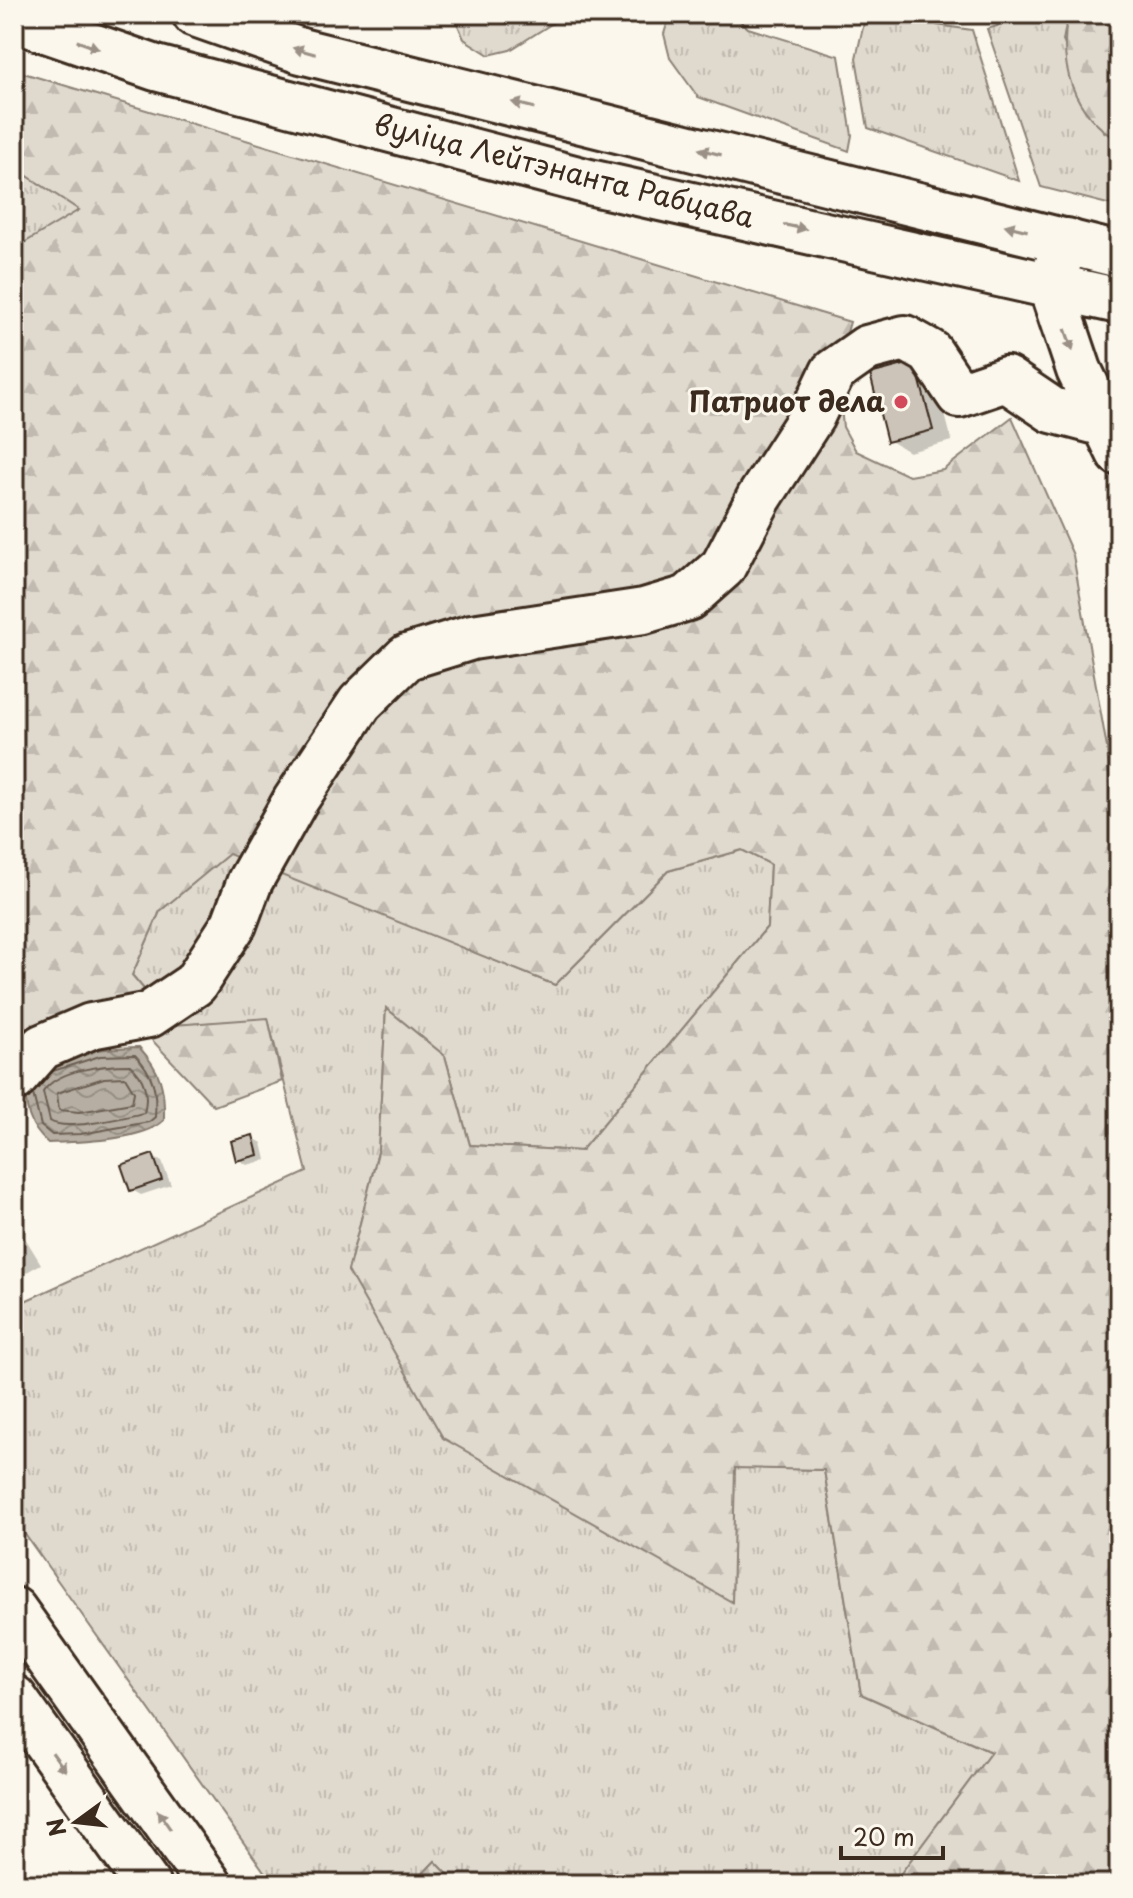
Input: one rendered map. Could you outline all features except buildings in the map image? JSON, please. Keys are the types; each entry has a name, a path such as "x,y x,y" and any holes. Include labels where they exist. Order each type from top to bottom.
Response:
{"main road":[{"name":"вуліца Лейтэнанта Рабцава","path":"195,14 301,51 1119,255"},
{"name":"вуліца Лейтэнанта Рабцава","path":"14,19 156,68 574,178 1119,301"},
{"path":"1067,241 1050,284 1079,370 1112,438"},
{"path":"14,1079 42,1047 91,1026 149,1015 195,984 234,924 250,881 295,801 360,703 407,657 472,637 644,611 688,598 723,567 759,498 812,416 833,372 867,348 905,338 930,352 959,395 1006,379 1052,410 1112,438"},
{"path":"14,1610 209,1884"},
{"path":"14,1698 147,1884"}],"green space":[{"path":"453,14 567,14 510,50 489,55 464,39"},
{"path":"670,14 733,14 748,28 839,56 852,135 849,151 698,97 670,58 664,34"},
{"path":"866,14 926,14 937,25 972,30 1019,181 868,128 856,58"},
{"path":"1013,14 1068,14 1063,41 1103,131 1119,141 1119,207 1041,187 987,29"},
{"path":"1068,14 1119,14 1119,141 1090,117 1072,86 1065,51"},
{"path":"20,72 850,322 837,367 843,427 856,451 909,476 943,470 1012,417 1073,555 1107,748 1119,903 1119,1884 893,1884 991,1752 861,1694 824,1470 735,1468 732,1602 443,1438 348,1271 378,1152 386,1008 445,1056 470,1145 581,1151 767,927 770,864 742,850 668,871 555,985 229,854 160,911 132,975 174,1025 268,1018 282,1081 214,1106 120,1006 14,1079 14,249 79,210 14,167 14,88"},
{"path":"14,167 80,210 14,249"},
{"path":"742,850 770,864 767,927 581,1151 470,1145 445,1056 386,1008 378,1152 348,1271 732,1601 734,1467 824,1470 861,1694 991,1752 893,1884 457,1884 435,1861 413,1884 273,1884 14,1519 14,1306 307,1172 268,1019 174,1025 132,975 160,911 229,853 555,985 668,871"},
{"path":"435,1861 457,1884 413,1884"}],"water":[{"path":"139,1047 160,1080 164,1120 142,1132 109,1139 48,1143 42,1137 32,1124 26,1101 25,1084 36,1073 62,1058 77,1054"}],"place":[{"name":"Патриот дела","path":"901,402"}]}
